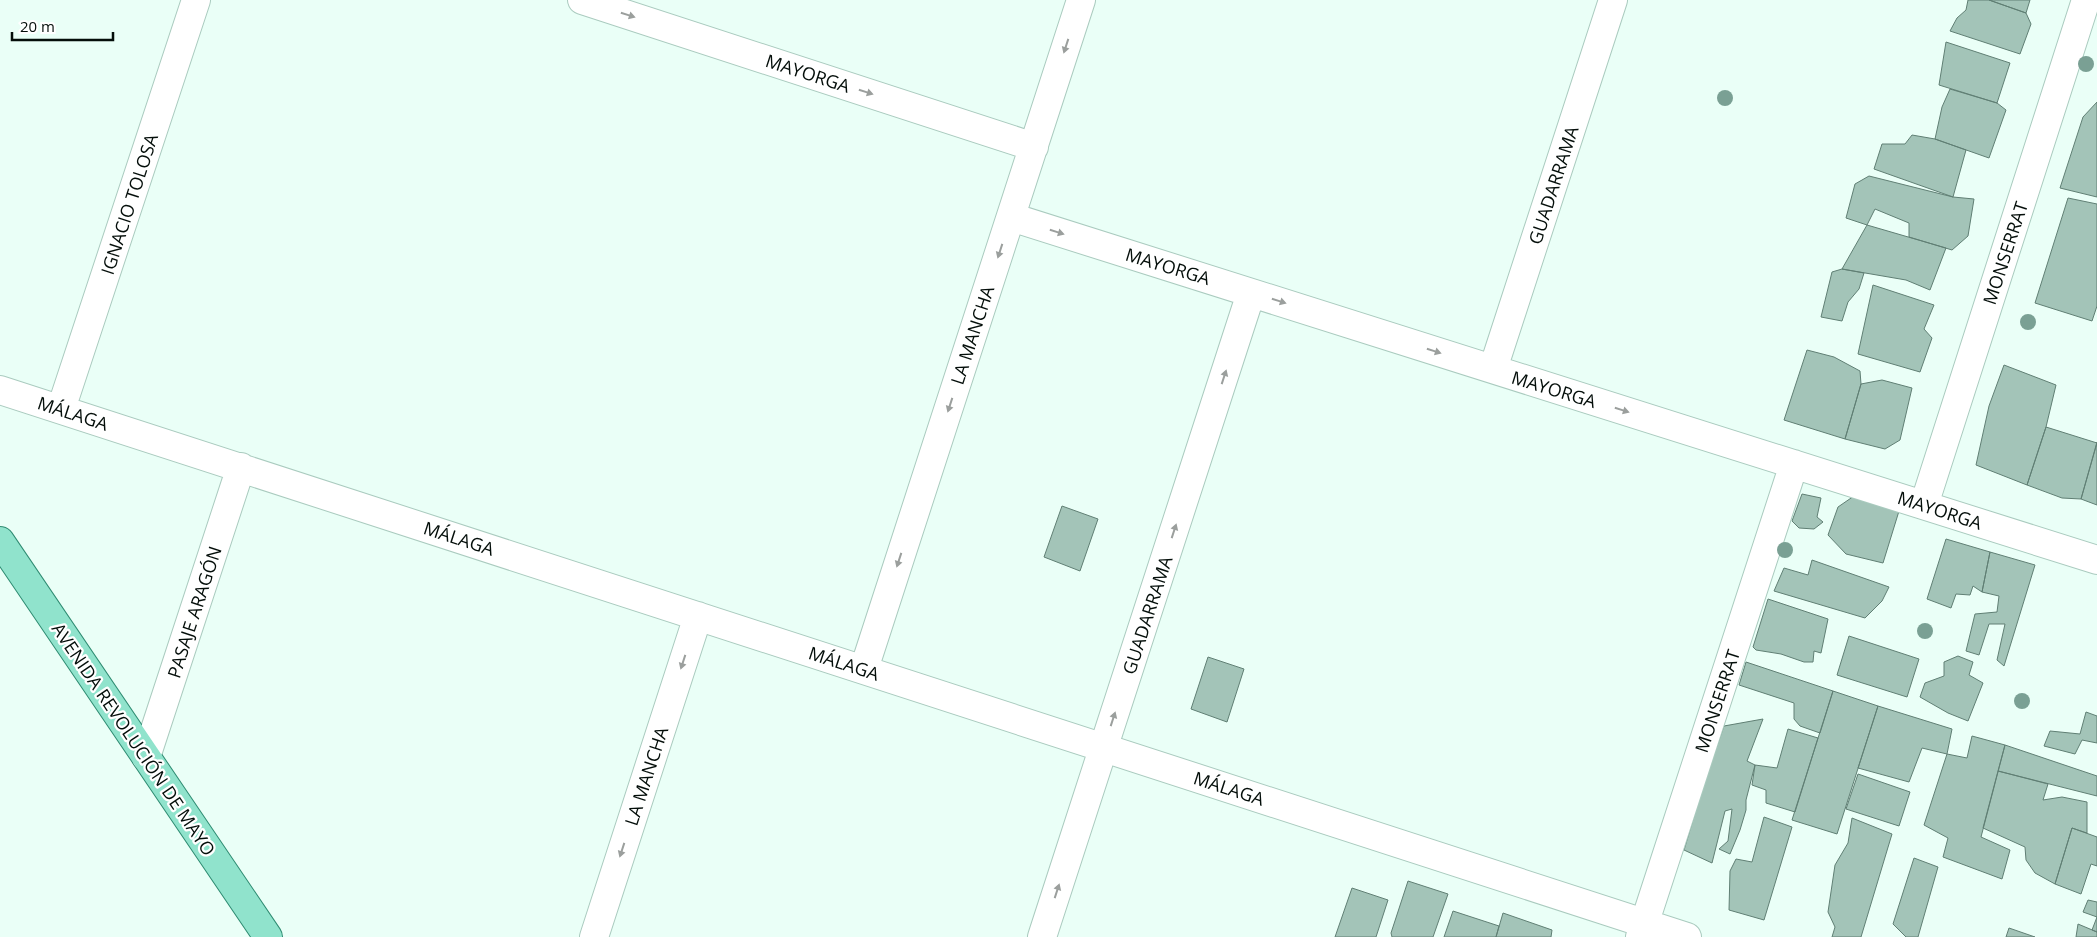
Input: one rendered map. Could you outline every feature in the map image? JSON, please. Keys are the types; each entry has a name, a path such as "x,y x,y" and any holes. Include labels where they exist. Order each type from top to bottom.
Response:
{"main road":[{"name":"AVENIDA REVOLUCIÓN DE MAYO","path":"0,541 268,937"}],"street":[{"name":"IGNACIO TOLOSA","path":"61,409 196,0"},
{"name":"LA MANCHA","path":"864,669 1081,0"},
{"name":"GUADARRAMA","path":"1493,370 1613,0"},
{"name":"MONSERRAT","path":"1924,505 2086,0"},
{"name":"MAYORGA","path":"590,1 1034,147"},
{"name":"MAYORGA","path":"1011,217 2097,560"},
{"name":"GUADARRAMA","path":"1042,937 1251,293"},
{"name":"MÁLAGA","path":"0,390 864,669 1642,930 1687,937"},
{"name":"MONSERRAT","path":"1642,930 1794,464"},
{"name":"PASAJE ARAGÓN","path":"146,757 241,467"},
{"name":"LA MANCHA","path":"594,937 698,616"}],"building":[{"path":"1968,0 1989,0 2026,13 2031,24 2020,54 1950,31 1957,18 1966,10"},
{"path":"1989,0 2030,0 2026,13"},
{"path":"1946,42 2010,63 1997,103 1939,85"},
{"path":"1950,89 1997,103 2006,110 1989,158 1935,139 1942,107"},
{"path":"2097,102 2097,197 2060,188 2083,117"},
{"path":"1912,135 1935,139 1966,150 1953,197 1874,169 1882,144 1905,144"},
{"path":"1869,176 1953,197 1974,199 1968,236 1952,250 1909,237 1909,223 1875,209 1867,225 1846,218 1855,184"},
{"path":"2068,198 2097,204 2097,306 2092,321 2035,303"},
{"path":"1867,225 1946,248 1930,290 1906,280 1842,269"},
{"path":"1842,269 1864,273 1859,289 1848,302 1842,321 1821,317 1832,272"},
{"path":"1873,285 1934,305 1924,329 1932,338 1920,372 1858,354"},
{"path":"1807,350 1834,357 1860,371 1861,384 1845,439 1784,420"},
{"path":"2004,365 2056,385 2046,427 2027,485 1976,465 1989,406"},
{"path":"1882,380 1912,388 1900,440 1885,449 1845,439 1861,384"},
{"path":"2046,427 2097,443 2081,499 2062,498 2027,485"},
{"path":"2097,442 2097,505 2081,499"},
{"path":"1802,494 1821,498 1817,517 1823,522 1814,529 1799,528 1792,521"},
{"path":"1854,496 1899,511 1883,563 1846,554 1828,535 1838,507"},
{"path":"1062,506 1098,519 1080,571 1044,557"},
{"path":"1946,539 1990,552 1982,592 1973,586 1970,595 1956,594 1951,608 1927,599"},
{"path":"1990,552 2035,565 2004,666 1997,660 2005,624 1989,624 1979,655 1966,651 1975,614 1997,612 1999,596 1982,592"},
{"path":"1812,560 1889,587 1882,601 1865,618 1774,591 1784,568 1808,575"},
{"path":"1768,599 1828,619 1821,653 1814,651 1813,662 1804,662 1781,654 1756,650 1753,647"},
{"path":"1849,636 1919,659 1907,697 1837,675"},
{"path":"1958,656 1973,662 1969,675 1983,683 1968,721 1948,713 1920,697 1925,683 1944,676 1944,662"},
{"path":"1208,657 1244,669 1227,722 1191,709"},
{"path":"1746,662 1833,691 1820,733 1800,726 1794,719 1794,703 1739,685"},
{"path":"1833,691 1878,706 1837,834 1792,820"},
{"path":"1878,706 1952,729 1947,754 1922,748 1909,782 1858,768"},
{"path":"2086,712 2097,716 2097,743 2082,740 2075,754 2044,746 2050,731 2080,734"},
{"path":"1763,719 1747,761 1755,765 1746,800 1746,810 1730,854 1719,849 1728,841 1732,809 1725,811 1712,863 1684,850 1704,783 1724,726"},
{"path":"1788,729 1818,738 1795,812 1766,803 1766,790 1752,785 1755,765 1777,768"},
{"path":"1972,736 2005,745 1981,837 2010,850 2002,879 1943,857 1948,838 1924,825 1947,754 1967,758"},
{"path":"2005,745 2097,776 2097,796 1998,771"},
{"path":"1998,771 2048,784 2043,800 2062,797 2087,802 2087,833 2072,828 2055,884 2035,873 2026,860 2025,847 1983,828"},
{"path":"1858,774 1910,792 1899,826 1846,809"},
{"path":"1764,817 1792,827 1764,920 1729,910 1730,871 1736,859 1752,862"},
{"path":"1852,818 1892,834 1861,937 1832,937 1835,927 1828,912 1835,865 1848,843"},
{"path":"2072,828 2097,837 2097,866 2091,864 2081,894 2055,884"},
{"path":"1914,858 1938,867 1918,937 1906,937 1893,924"},
{"path":"1408,881 1448,894 1433,937 1392,937 1391,933"},
{"path":"1352,888 1388,900 1376,937 1335,937"},
{"path":"2088,900 2097,902 2097,917 2083,912"},
{"path":"1453,911 1499,926 1496,937 1444,937"},
{"path":"1503,913 1552,930 1551,937 1496,937"},
{"path":"2097,917 2097,932 2092,930"},
{"path":"2078,924 2097,932 2097,937 2076,937"},
{"path":"2009,928 2035,937 2006,937"}]}
